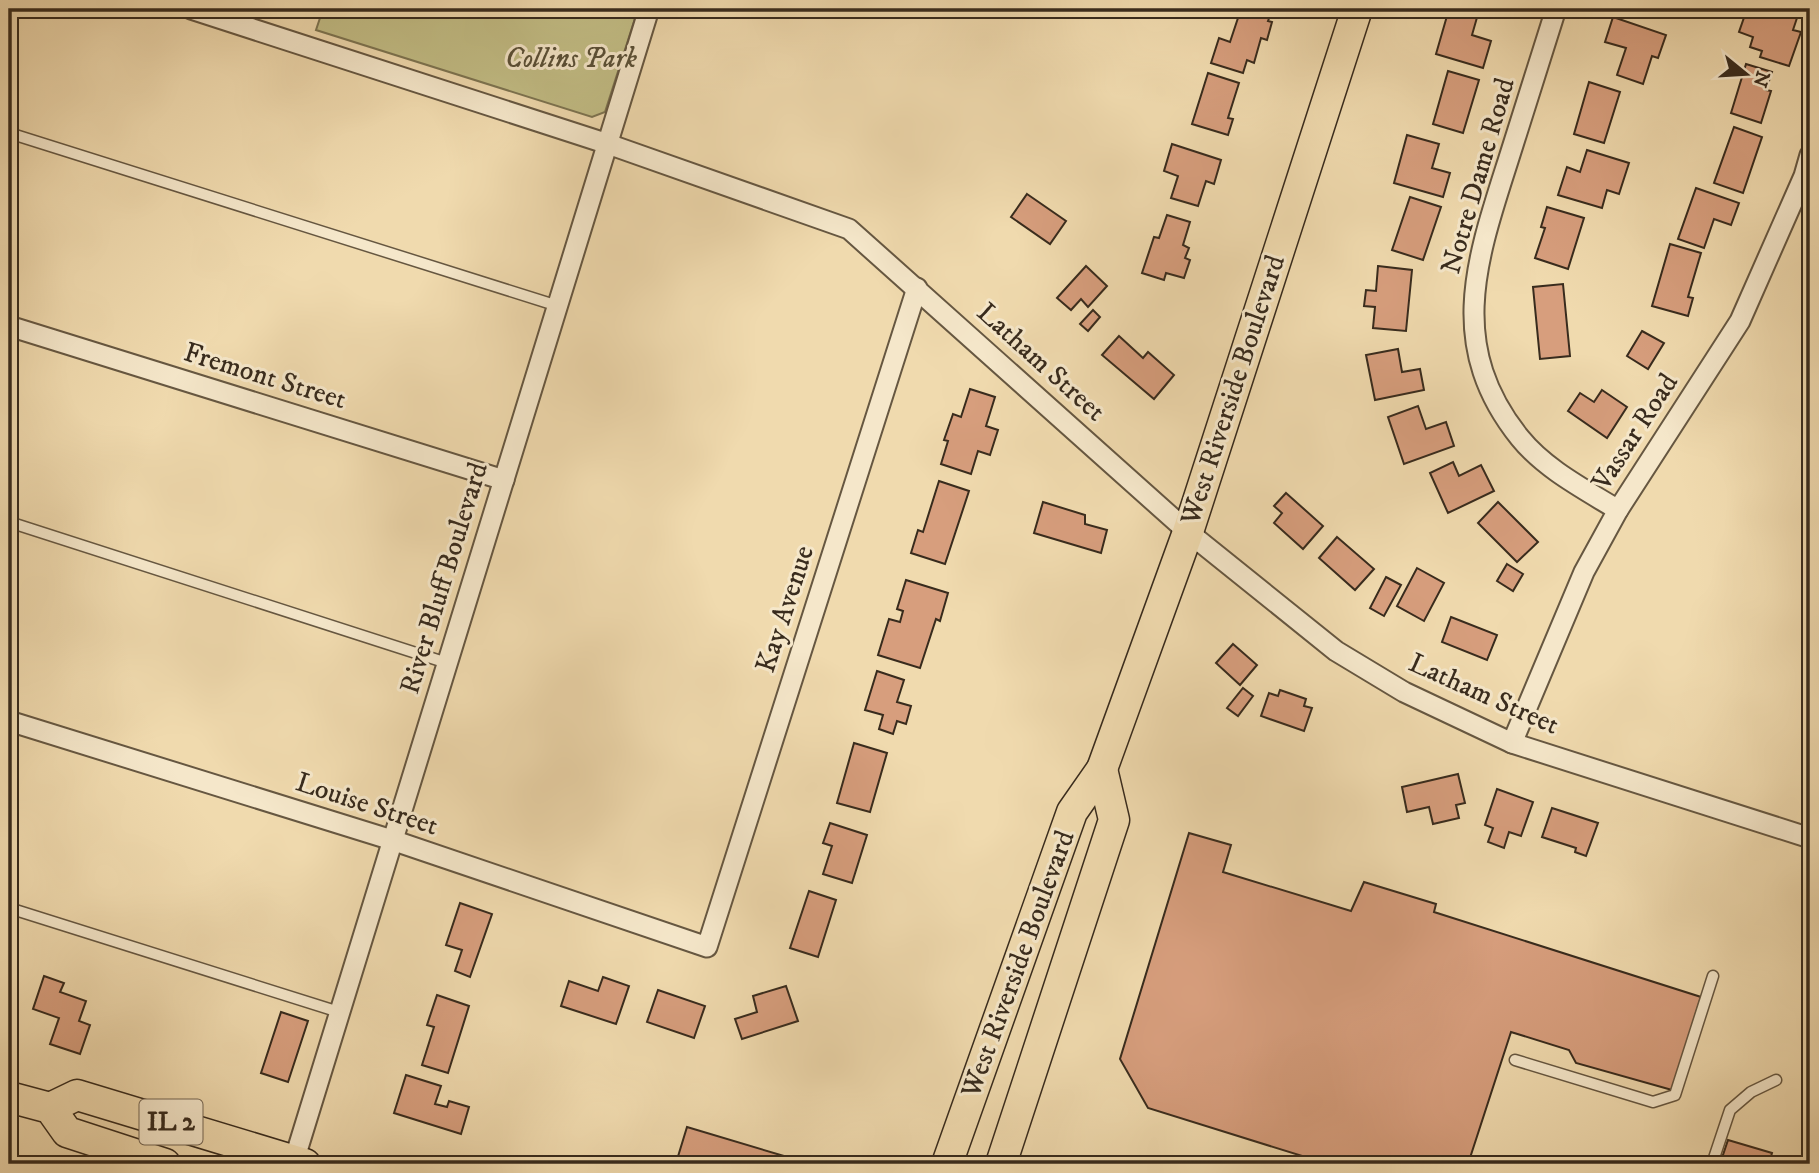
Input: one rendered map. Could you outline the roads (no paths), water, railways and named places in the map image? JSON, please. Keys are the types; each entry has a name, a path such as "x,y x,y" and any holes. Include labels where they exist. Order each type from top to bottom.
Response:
{"main road":[{"name":"West Riverside Boulevard","path":"947,1164 1072,813 1102,769 1188,532 1357,9"},
{"name":"West Riverside Boulevard","path":"1001,1164 1114,820 1102,769"},
{"name":"IL 2","path":"165,1164 68,1132 50,1108 77,1094 297,1163"},
{"path":"9,1097 50,1108"}],"street":[{"name":"Latham Street","path":"191,9 608,144 849,229 1188,532 1336,651 1404,692 1512,743 1810,838"},
{"name":"River Bluff Boulevard","path":"297,1163 339,1012 649,9"},
{"name":"Notre Dame Road","path":"1556,9 1479,254 1473,297 1474,335 1484,375 1499,409 1521,439 1552,468 1618,510"},
{"name":"Vassar Road","path":"1512,743 1584,572 1618,510 1740,321 1804,176 1810,155"},
{"name":"Kay Avenue","path":"707,947 917,288"},
{"name":"Fremont Street","path":"9,326 504,480"},
{"name":"Louise Street","path":"9,721 392,840 707,947"}],"lane":[{"path":"9,133 558,306"},
{"path":"9,522 447,663"},
{"path":"9,908 339,1012"},
{"path":"1515,1060 1653,1102 1675,1095 1713,976"},
{"path":"1712,1164 1730,1110 1751,1092 1776,1080"}],"park label":[{"name":"Collins Park","path":"571,58"}]}
